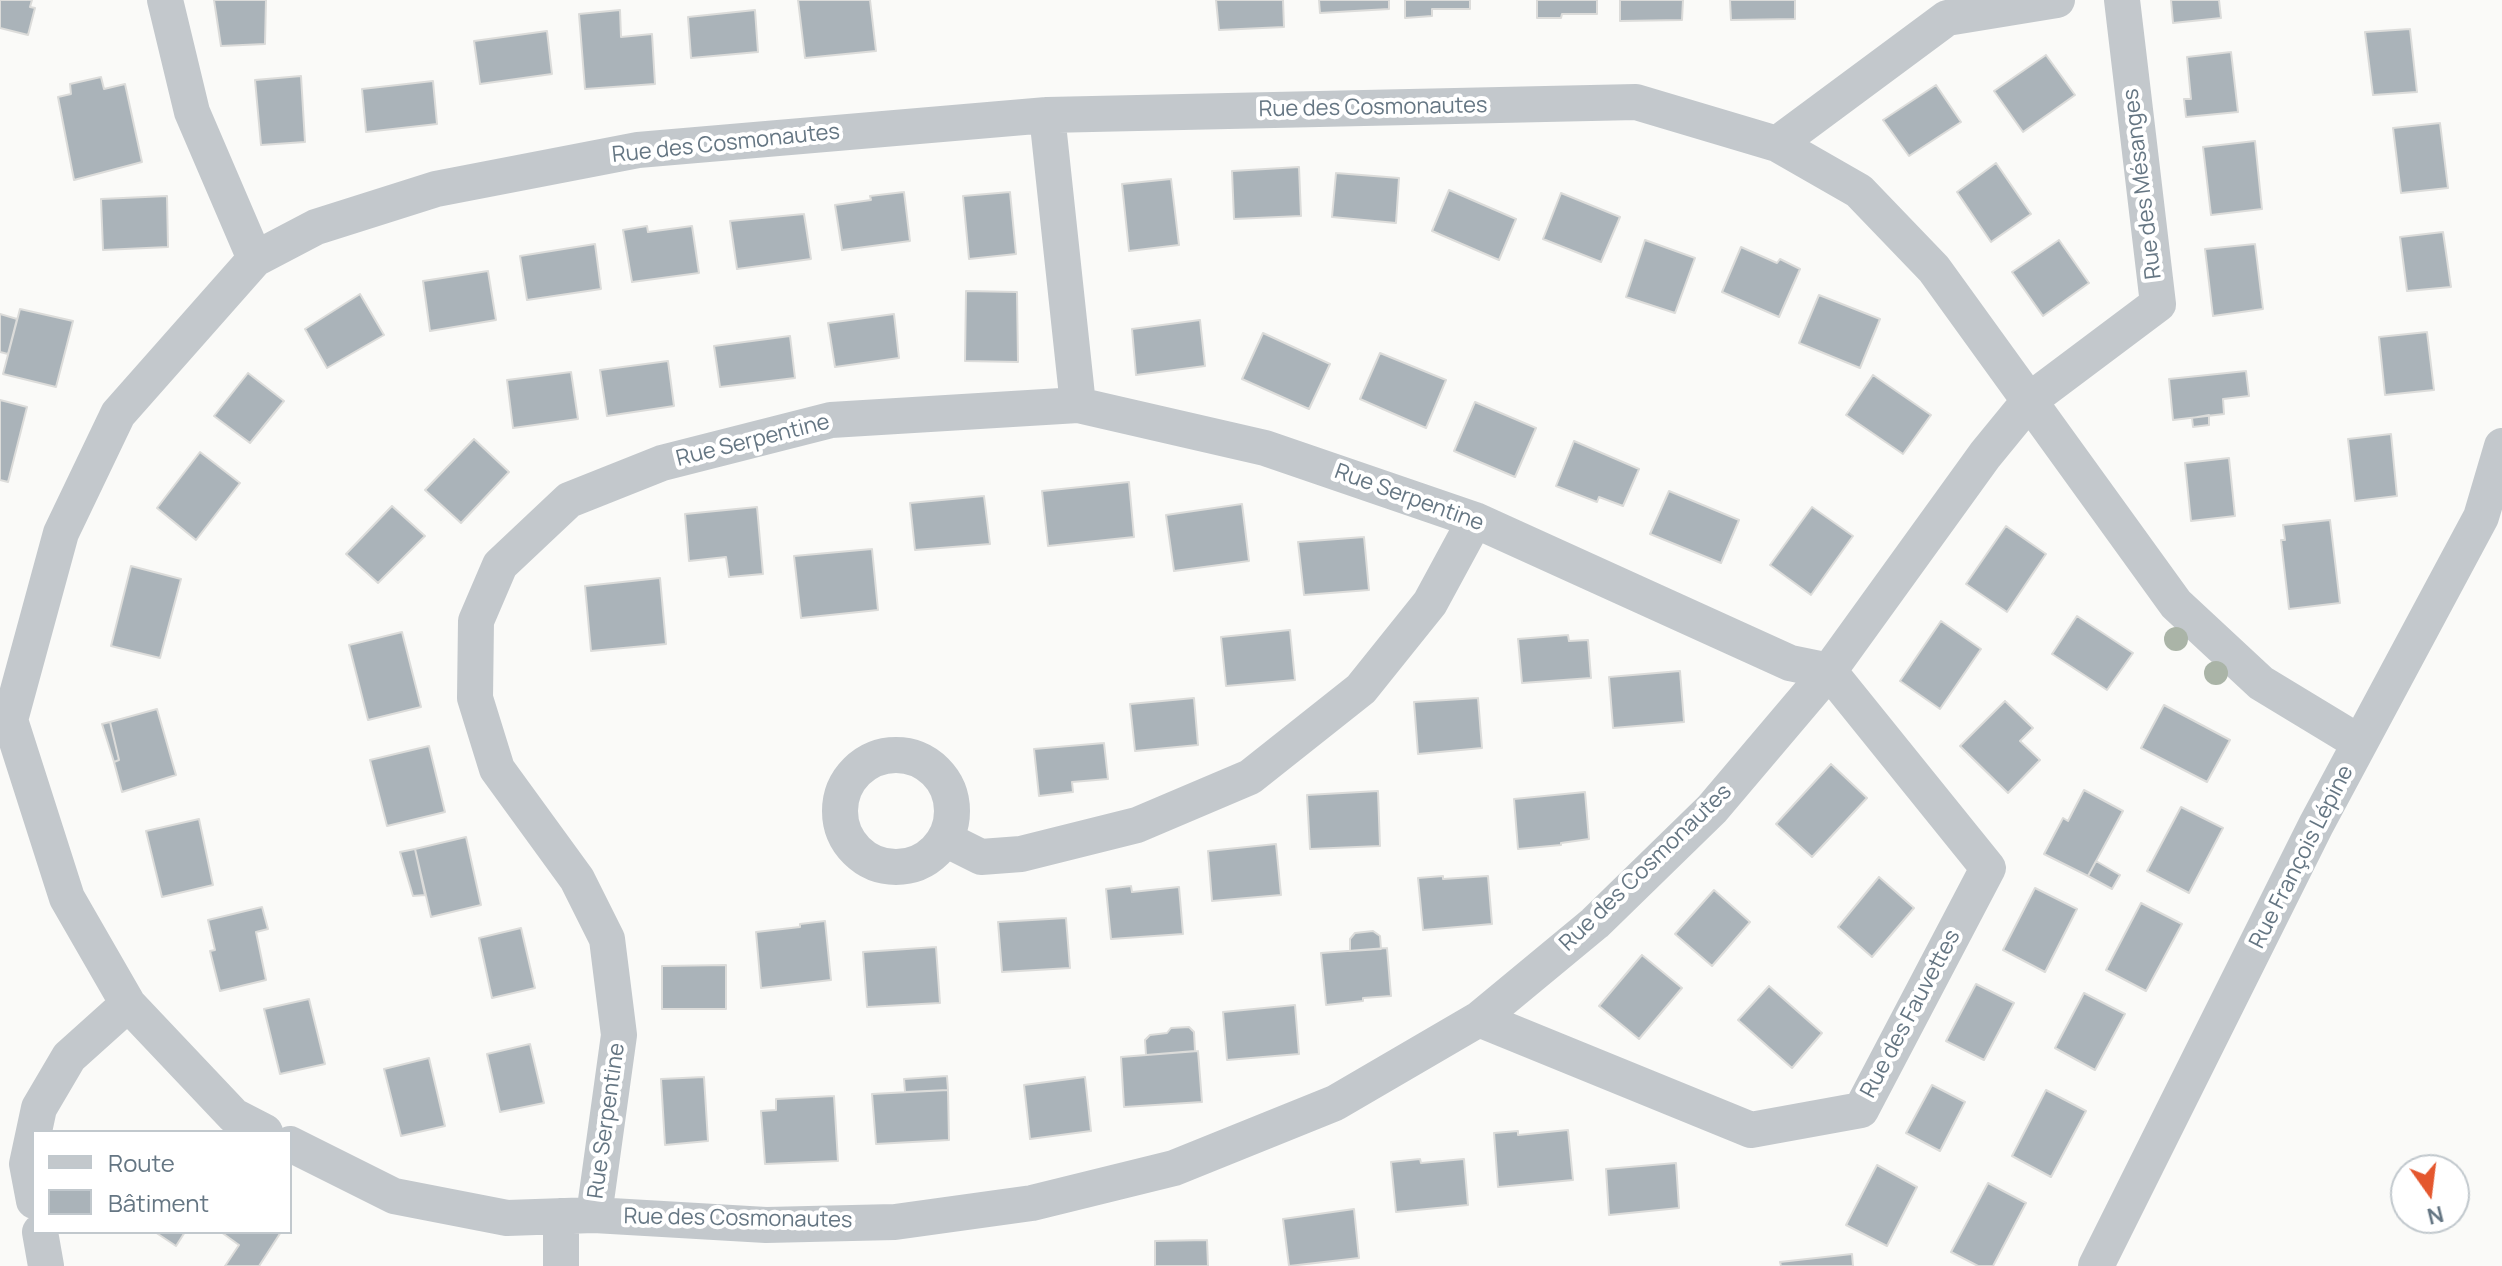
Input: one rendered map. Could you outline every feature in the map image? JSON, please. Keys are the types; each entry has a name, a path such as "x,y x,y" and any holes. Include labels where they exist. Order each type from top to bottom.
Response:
{"street":[{"path":"165,0 192,112 255,259"},
{"path":"1777,144 1947,18 2057,0"},
{"name":"Rue des Mésanges","path":"2030,400 2158,304 2122,0"},
{"name":"Rue des Cosmonautes","path":"261,1130 234,1116 128,1004 67,898 5,721 61,533 118,414 255,259 316,227 436,189 638,150 1047,115 1636,102 1777,144 1859,191 1934,269 2176,604 2261,683 2360,743"},
{"path":"1047,115 1078,405"},
{"name":"Rue des Cosmonautes","path":"292,1145 394,1196 507,1218 577,1216 766,1225 895,1222 1032,1203 1174,1168 1335,1103 1479,1019 1595,923 1712,809 1829,671 1985,455 2030,400"},
{"name":"Rue Serpentine","path":"561,1266 577,1216 619,1035 607,939 577,879 497,769 475,698 476,621 500,565 569,500 662,463 831,420 1078,405 1265,448 1475,520 1790,663 1829,671"},
{"name":"Rue François Lépine","path":"2096,1266 2309,839 2481,517 2502,446"},
{"path":"945,839 981,857 1021,854 1137,825 1250,777 1361,689 1430,603 1475,520"},
{"name":"Rue des Fauvettes","path":"1479,1019 1751,1130 1861,1110 1988,868 1829,671"},
{"path":"34,1130 39,1108 69,1057 128,1004"},
{"path":"32,1141 27,1164 32,1190"},
{"path":"40,1234 46,1266"}],"building":[{"path":"0,0 32,0 30,7 35,8 28,35 0,28"},
{"path":"214,0 266,0 265,44 221,46"},
{"path":"798,0 870,0 876,51 805,58"},
{"path":"1216,0 1283,0 1284,27 1219,30"},
{"path":"1319,0 1389,0 1389,9 1320,13"},
{"path":"1405,0 1470,0 1470,9 1432,9 1432,16 1405,18"},
{"path":"1537,0 1597,0 1597,14 1537,18"},
{"path":"1620,0 1683,0 1682,20 1620,21"},
{"path":"1730,0 1795,0 1795,19 1731,20"},
{"path":"2171,0 2219,0 2221,18 2173,23"},
{"path":"620,10 621,37 652,34 655,84 585,89 579,14"},
{"path":"755,10 758,52 691,58 688,17"},
{"path":"2410,29 2417,92 2373,95 2365,32"},
{"path":"547,31 552,74 480,84 474,41"},
{"path":"2231,52 2238,112 2186,117 2184,99 2191,99 2187,57"},
{"path":"2046,55 2075,95 2023,132 1994,91"},
{"path":"301,76 305,142 261,145 255,80"},
{"path":"101,77 104,89 125,84 142,162 74,180 58,97 71,94 70,84"},
{"path":"433,81 437,124 366,132 362,89"},
{"path":"1936,85 1961,122 1909,156 1883,120"},
{"path":"2440,123 2448,188 2401,193 2393,128"},
{"path":"2255,141 2262,209 2211,215 2203,147"},
{"path":"1996,163 2031,214 1991,242 1957,192"},
{"path":"1299,167 1301,216 1234,219 1232,171"},
{"path":"1336,173 1399,178 1396,223 1332,217"},
{"path":"1171,179 1179,245 1129,251 1122,184"},
{"path":"1449,190 1516,219 1499,260 1432,231"},
{"path":"904,192 910,241 842,250 835,205"},
{"path":"1010,192 1016,254 969,259 963,196"},
{"path":"1561,193 1620,217 1601,262 1543,239"},
{"path":"167,196 168,247 103,250 101,199"},
{"path":"804,214 811,259 737,269 730,221"},
{"path":"647,226 648,232 692,226 699,273 632,282 623,230"},
{"path":"2443,232 2451,287 2407,291 2400,237"},
{"path":"1645,240 1695,258 1675,313 1626,297"},
{"path":"2059,240 2089,283 2043,316 2012,272"},
{"path":"595,244 601,289 527,300 520,256"},
{"path":"2255,244 2263,309 2213,316 2205,249"},
{"path":"1741,247 1777,263 1780,259 1800,269 1779,317 1722,292"},
{"path":"488,271 496,320 430,331 423,281"},
{"path":"966,291 1017,292 1018,362 965,361"},
{"path":"360,294 384,335 327,368 305,329"},
{"path":"1819,295 1880,319 1860,368 1799,343"},
{"path":"20,309 73,321 56,387 3,374"},
{"path":"0,314 17,319 8,354 0,352"},
{"path":"894,314 899,358 835,367 828,323"},
{"path":"1200,320 1205,366 1136,375 1132,329"},
{"path":"2427,332 2434,390 2385,395 2379,337"},
{"path":"1263,333 1330,364 1309,409 1242,379"},
{"path":"790,336 795,378 720,387 714,346"},
{"path":"1380,353 1446,380 1426,428 1360,399"},
{"path":"668,361 674,406 607,416 600,370"},
{"path":"2246,371 2249,396 2223,399 2224,414 2173,420 2169,379"},
{"path":"571,372 578,419 513,428 507,380"},
{"path":"248,373 284,401 250,443 214,416"},
{"path":"1873,375 1931,415 1903,454 1846,415"},
{"path":"0,400 27,407 8,482 0,480"},
{"path":"1475,402 1536,428 1515,477 1454,451"},
{"path":"2209,415 2209,425 2193,427 2192,418"},
{"path":"2391,434 2397,496 2355,501 2348,439"},
{"path":"474,439 509,472 461,523 425,490"},
{"path":"1574,441 1639,469 1623,506 1599,497 1597,502 1556,486"},
{"path":"200,452 240,483 196,540 157,508"},
{"path":"2229,458 2235,516 2191,521 2185,463"},
{"path":"1129,482 1134,537 1048,546 1042,491"},
{"path":"1669,491 1739,520 1721,563 1650,534"},
{"path":"984,496 990,544 915,550 910,503"},
{"path":"1242,504 1249,561 1174,571 1166,515"},
{"path":"392,506 425,536 378,583 346,554"},
{"path":"757,507 763,574 729,577 726,557 689,561 685,514"},
{"path":"1812,507 1853,536 1811,595 1770,565"},
{"path":"2330,520 2340,603 2289,609 2281,540 2285,540 2283,525"},
{"path":"2006,526 2046,554 2007,612 1966,584"},
{"path":"1364,537 1369,590 1304,595 1298,542"},
{"path":"872,549 878,610 801,618 794,556"},
{"path":"131,566 181,579 160,658 111,646"},
{"path":"660,578 666,644 591,651 585,586"},
{"path":"2077,616 2133,653 2107,690 2052,654"},
{"path":"1941,621 1981,649 1940,709 1900,681"},
{"path":"1290,630 1295,680 1226,686 1221,637"},
{"path":"402,632 421,707 368,720 349,645"},
{"path":"1568,635 1569,641 1588,640 1591,678 1522,683 1518,639"},
{"path":"1680,671 1684,722 1613,728 1609,677"},
{"path":"1194,698 1198,745 1135,751 1130,704"},
{"path":"1478,698 1482,748 1418,754 1414,702"},
{"path":"2005,701 2033,728 2020,741 2040,760 2008,793 1960,746"},
{"path":"2164,705 2230,740 2207,782 2141,748"},
{"path":"157,709 176,775 122,792 114,762 119,760 110,722"},
{"path":"110,722 119,760 114,762 102,724"},
{"path":"1104,743 1108,779 1072,782 1073,792 1039,796 1034,749"},
{"path":"429,746 445,812 387,826 370,760"},
{"path":"1831,764 1867,798 1812,857 1776,824"},
{"path":"2084,790 2123,811 2088,876 2044,854 2063,818 2068,821"},
{"path":"1378,791 1380,846 1310,849 1307,795"},
{"path":"1585,792 1589,839 1518,849 1514,799"},
{"path":"2181,807 2223,828 2189,893 2147,871"},
{"path":"199,819 213,885 162,897 146,831"},
{"path":"466,837 481,905 431,917 415,849"},
{"path":"1276,844 1281,895 1212,901 1208,851"},
{"path":"415,849 425,895 413,896 400,852"},
{"path":"2096,861 2120,875 2112,889 2088,876"},
{"path":"1443,876 1443,879 1488,876 1492,924 1423,930 1418,878"},
{"path":"1879,877 1914,908 1872,957 1838,927"},
{"path":"1131,886 1132,892 1179,887 1183,934 1111,939 1106,889"},
{"path":"2035,888 2077,909 2045,972 2003,950"},
{"path":"1714,890 1750,922 1712,966 1675,934"},
{"path":"2141,903 2182,924 2146,991 2106,970"},
{"path":"262,907 268,929 256,932 266,980 220,991 210,951 215,950 208,920"},
{"path":"1066,918 1070,968 1002,972 998,922"},
{"path":"825,921 831,980 761,988 756,932"},
{"path":"521,928 535,988 492,998 479,938"},
{"path":"1373,931 1380,936 1381,949 1350,951 1350,939 1355,933"},
{"path":"936,947 940,1003 867,1007 863,952"},
{"path":"1387,948 1391,996 1326,1005 1321,953"},
{"path":"1642,955 1682,988 1639,1039 1599,1006"},
{"path":"726,965 726,1009 662,1009 662,966"},
{"path":"1976,984 2014,1003 1984,1060 1946,1041"},
{"path":"1769,986 1822,1033 1792,1068 1738,1020"},
{"path":"2084,993 2125,1014 2095,1070 2055,1048"},
{"path":"309,999 325,1064 280,1074 264,1009"},
{"path":"1295,1005 1299,1054 1227,1060 1223,1012"},
{"path":"1189,1027 1194,1032 1195,1051 1146,1055 1145,1040 1150,1035 1167,1033 1171,1028"},
{"path":"530,1044 544,1103 500,1112 487,1054"},
{"path":"1198,1051 1202,1102 1124,1107 1121,1057"},
{"path":"429,1058 445,1126 401,1136 384,1069"},
{"path":"947,1076 948,1090 905,1092 904,1079"},
{"path":"704,1077 708,1141 665,1145 661,1079"},
{"path":"1085,1077 1091,1131 1030,1139 1024,1085"},
{"path":"1932,1085 1965,1102 1940,1151 1906,1133"},
{"path":"948,1090 949,1140 876,1144 872,1094"},
{"path":"2046,1090 2086,1111 2051,1177 2012,1156"},
{"path":"834,1096 838,1161 765,1164 761,1111 776,1110 776,1099"},
{"path":"1568,1130 1573,1180 1498,1187 1494,1133 1518,1131 1518,1135"},
{"path":"1420,1159 1421,1163 1464,1159 1468,1205 1396,1212 1391,1162"},
{"path":"1676,1163 1679,1208 1609,1215 1606,1169"},
{"path":"1877,1165 1917,1187 1887,1246 1846,1225"},
{"path":"1988,1183 2026,1203 1993,1266 1978,1266 1951,1252"},
{"path":"1354,1209 1359,1258 1289,1266 1283,1219"},
{"path":"158,1234 184,1234 176,1246"},
{"path":"224,1234 280,1234 259,1266 225,1266 239,1245"},
{"path":"1207,1240 1208,1266 1155,1266 1155,1241"},
{"path":"1852,1254 1853,1266 1781,1266 1780,1262"}]}
